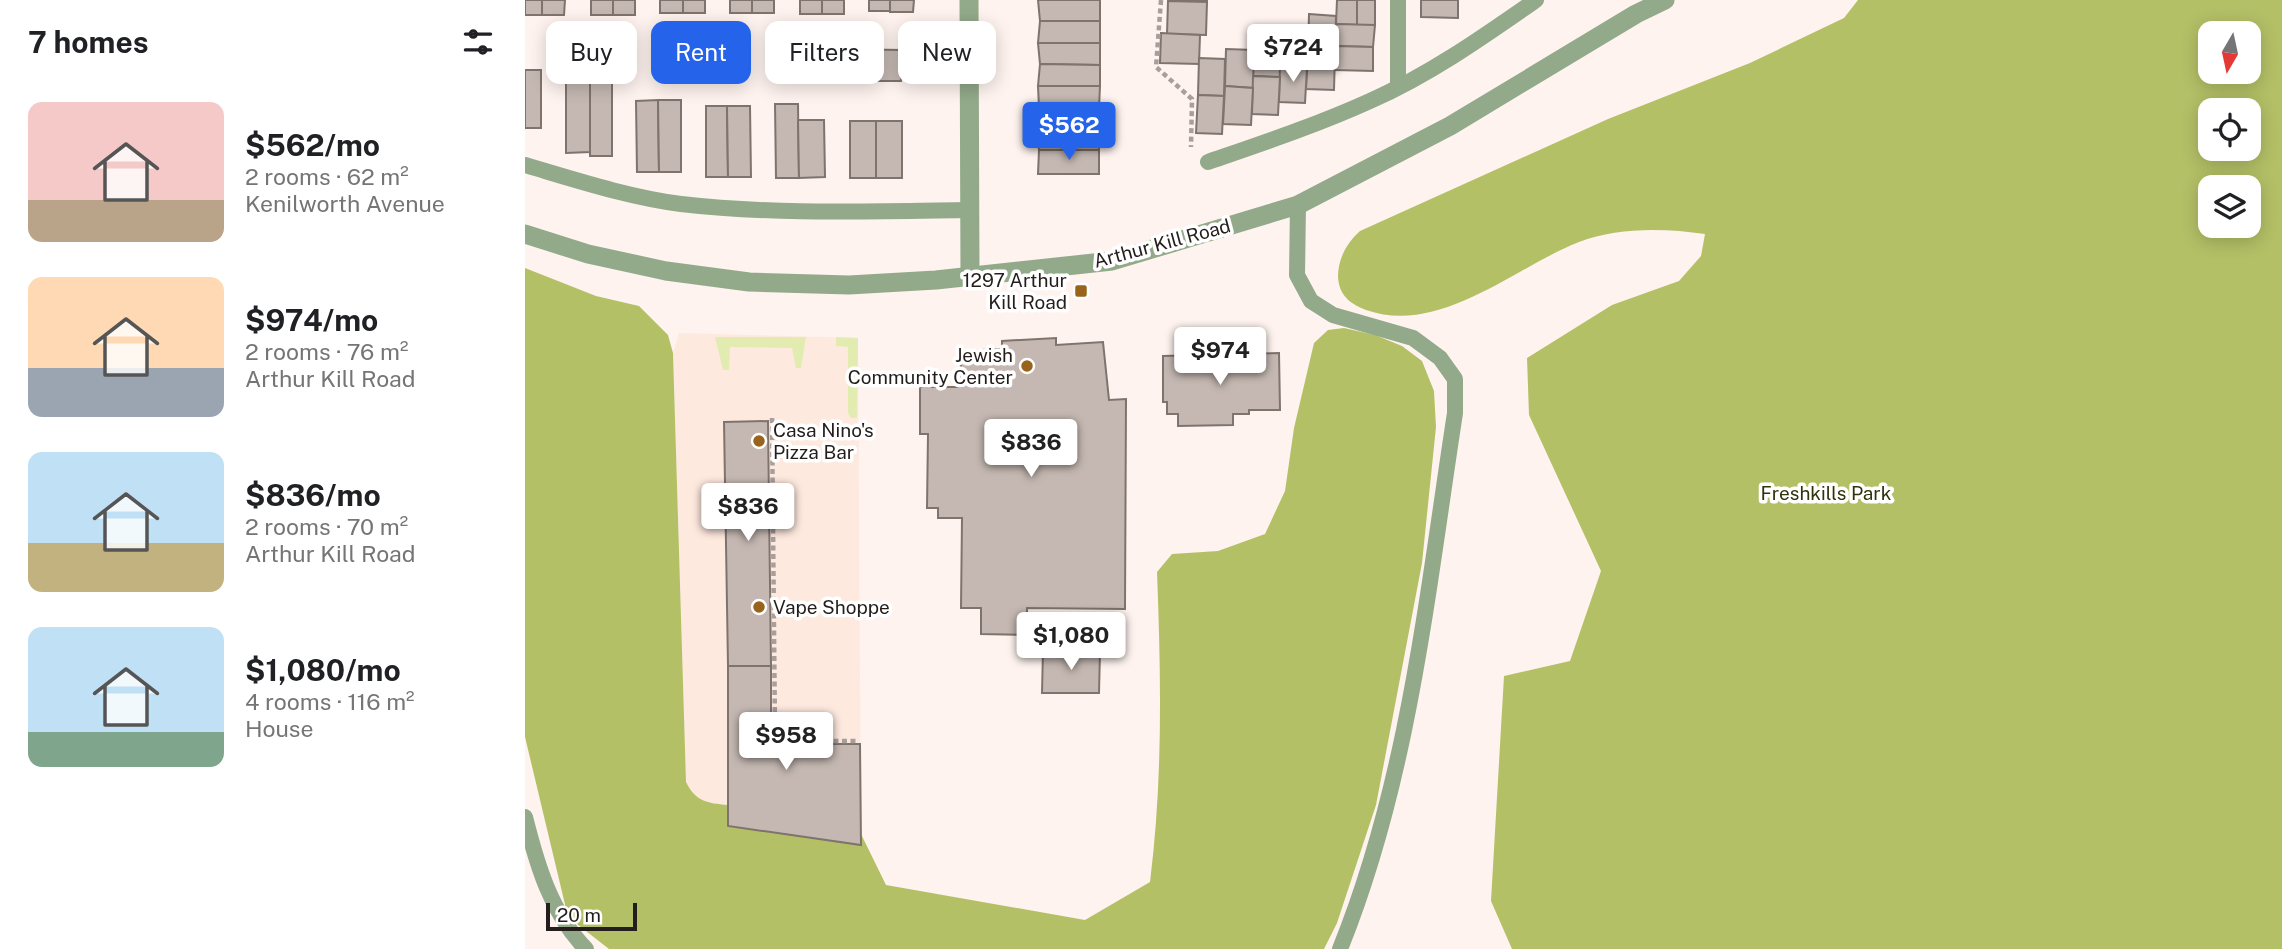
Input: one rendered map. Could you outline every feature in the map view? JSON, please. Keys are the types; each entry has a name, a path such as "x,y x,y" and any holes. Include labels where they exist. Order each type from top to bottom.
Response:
{"street":[{"path":"969,0 970,276"},
{"name":"Arthur Kill Road","path":"525,234 588,254 666,271 749,282 849,285 1112,261 1298,205 1450,126 1636,14 1665,0"}],"lane":[{"path":"1398,0 1398,86"},
{"path":"1208,162 1312,126 1398,86 1482,37 1536,0"},
{"path":"525,165 610,190 679,203 747,208 969,210"},
{"path":"1298,205 1297,275 1311,301 1333,315 1413,338 1440,358 1455,379 1455,413 1413,690 1391,796 1340,949"},
{"path":"525,817 533,851 552,902 570,933 586,949"}],"path":[{"path":"1161,0 1156,67 1192,99 1191,159"},
{"path":"772,418 772,651 775,732 798,731 798,741 856,741"},
{"path":"833,731 833,741"}],"shaded area":[{"path":"679,333 858,338 861,845 728,826 727,805 704,802 692,795 686,782 673,353"}],"green space":[{"name":"Freshkills Park","path":"1858,0 2282,0 2282,949 1512,949 1491,901 1504,676 1570,661 1601,571 1529,415 1527,358 1612,305 1679,281 1701,256 1705,234 1641,230 1594,237 1554,253 1475,296 1449,307 1421,314 1394,316 1355,305 1343,294 1338,270 1347,246 1360,231 1608,119 1750,63 1844,18"},
{"path":"525,268 596,296 639,306 668,335 673,353 686,782 694,794 708,802 728,805 728,826 860,845 861,834 886,885 1085,920 1150,882 1160,727 1157,572 1172,554 1218,551 1265,534 1285,491 1294,428 1314,343 1328,330 1344,328 1375,335 1402,346 1422,361 1434,391 1436,427 1422,563 1376,805 1337,923 1324,949 609,949 568,917 525,737"},
{"path":"715,337 806,337 801,368 796,368 792,348 730,347 729,370 723,370"},
{"path":"836,337 858,338 857,418 851,418 848,413 848,347 836,346"}],"building":[{"path":"525,0 542,0 542,15 525,15"},
{"path":"542,0 565,0 564,15 542,15"},
{"path":"591,0 613,0 613,15 591,15"},
{"path":"613,0 635,0 635,15 613,15"},
{"path":"660,0 683,0 683,13 660,13"},
{"path":"683,0 705,0 705,13 683,13"},
{"path":"730,0 752,0 752,13 730,13"},
{"path":"752,0 774,0 774,13 752,13"},
{"path":"800,0 822,0 822,14 800,14"},
{"path":"822,0 844,0 844,14 822,14"},
{"path":"869,0 890,0 890,11 869,11"},
{"path":"890,0 914,0 913,12 890,12"},
{"path":"1038,0 1100,0 1100,21 1040,21"},
{"path":"1168,0 1207,0 1207,2"},
{"path":"1337,0 1357,0 1357,25 1336,24"},
{"path":"1357,0 1375,0 1375,25 1357,25"},
{"path":"1421,0 1458,0 1458,18 1421,17"},
{"path":"1168,1 1207,2 1206,35 1167,34"},
{"path":"1309,14 1336,16 1335,53 1308,52"},
{"path":"1040,21 1100,21 1100,43 1038,43"},
{"path":"1336,24 1375,25 1373,47 1335,46"},
{"path":"1282,28 1308,29 1307,67 1280,65"},
{"path":"1161,33 1200,35 1199,64 1160,63"},
{"path":"1254,39 1281,39 1280,77 1253,76"},
{"path":"1038,43 1100,43 1100,65 1040,64"},
{"path":"1335,46 1373,47 1373,71 1335,70"},
{"path":"1226,49 1254,50 1253,88 1225,86"},
{"path":"884,50 898,50 898,81 884,81"},
{"path":"1308,52 1335,53 1334,90 1306,89"},
{"path":"1199,58 1225,59 1224,96 1198,95"},
{"path":"1040,64 1100,65 1100,86 1038,86"},
{"path":"1280,65 1307,67 1305,103 1279,102"},
{"path":"525,70 541,70 541,128 525,128"},
{"path":"1253,76 1280,77 1278,115 1252,114"},
{"path":"566,84 590,84 590,152 566,153"},
{"path":"590,84 612,84 612,156 590,156"},
{"path":"1038,86 1100,86 1099,108 1039,108"},
{"path":"1225,86 1253,88 1251,125 1223,124"},
{"path":"1198,95 1224,96 1222,134 1196,133"},
{"path":"658,100 659,172 637,172 636,101"},
{"path":"658,100 681,100 681,172 659,172"},
{"path":"775,104 798,104 799,178 776,178"},
{"path":"706,106 727,106 728,177 706,177"},
{"path":"727,106 750,106 751,177 728,177"},
{"path":"1039,108 1099,108 1099,131 1037,131"},
{"path":"798,120 824,120 825,177 799,178"},
{"path":"850,121 876,121 876,178 850,178"},
{"path":"876,121 902,121 902,178 876,178"},
{"path":"1037,131 1099,131 1099,150 1039,150"},
{"path":"1039,150 1099,150 1099,174 1038,174"},
{"path":"1056,338 1056,345 1103,342 1109,400 1126,399 1125,609 1027,608 1027,635 981,634 981,608 961,608 962,518 938,518 938,508 927,508 928,434 920,434 920,387 962,387 960,351 1002,349 1002,341"},
{"path":"1279,353 1280,410 1249,410 1249,414 1233,414 1233,425 1178,426 1178,414 1167,414 1167,402 1163,402 1163,356"},
{"path":"768,421 771,666 728,666 724,422"},
{"path":"1043,650 1100,651 1099,693 1042,693"},
{"path":"728,666 771,666 771,744 860,744 861,845 728,826"}],"place":[{"name":"1297 Arthur Kill Road","path":"1081,291"},
{"name":"Jewish Community Center","path":"1027,366"},
{"name":"Casa Nino's Pizza Bar","path":"759,441"},
{"name":"Vape Shoppe","path":"759,607"}]}
